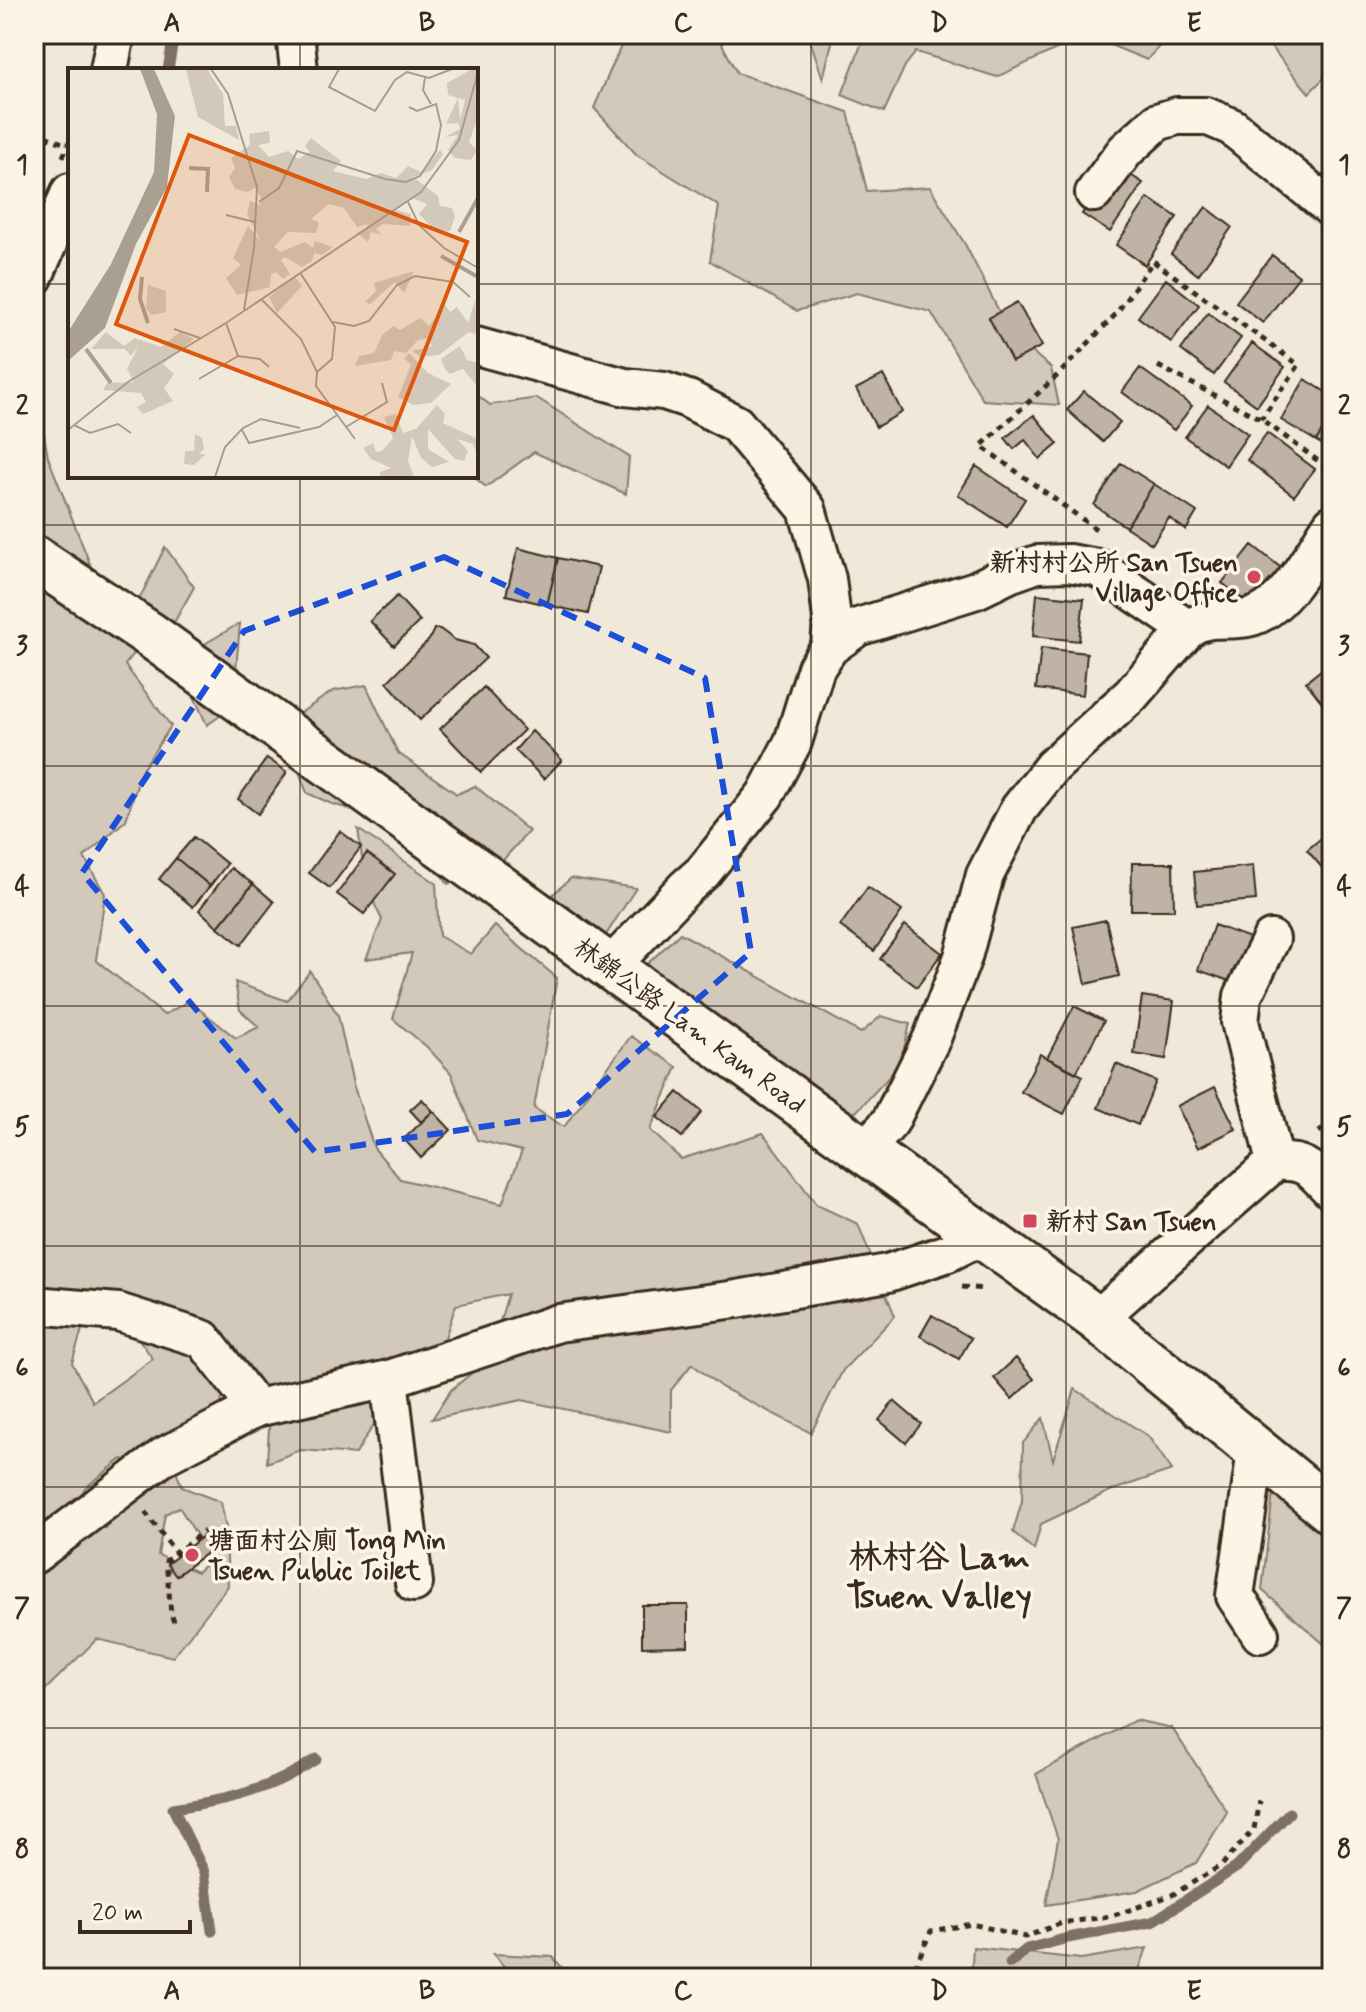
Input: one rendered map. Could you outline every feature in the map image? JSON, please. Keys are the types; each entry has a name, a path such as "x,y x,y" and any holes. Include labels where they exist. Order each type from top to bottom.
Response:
{"main road":[{"name":"林錦公路 Lam Kam Road","path":"34,558 149,634 1097,1319 1332,1512"}],"street":[{"path":"109,68 116,34"},
{"path":"295,34 299,68"},
{"path":"1094,193 1125,151 1157,122 1177,116 1206,116 1232,127 1332,209"},
{"path":"34,277 68,197"},
{"path":"478,347 625,387 664,391 688,399 736,424 807,509 827,579 832,619 830,647"},
{"path":"863,1152 890,1122 932,1038 963,957 985,875 1019,809 1052,767 1131,695 1188,629 1198,622 1219,618 1252,618 1276,604 1332,524"},
{"path":"610,967 703,872 765,795 793,742 816,668 830,647 858,627 976,590 1037,564 1069,563 1098,568 1188,629"},
{"path":"1271,939 1243,996 1240,1022 1275,1162"},
{"path":"1097,1319 1275,1162 1306,1164 1332,1191"},
{"path":"34,1555 164,1456 256,1408 389,1379 558,1323 737,1299 888,1273 948,1253 980,1237"},
{"path":"34,1305 118,1312 203,1339 256,1408"},
{"path":"389,1379 414,1583"},
{"path":"1256,1451 1235,1596 1260,1634"}],"path":[{"path":"34,132 68,145"},
{"path":"1106,537 981,446 1060,373 1116,314 1153,261 1299,365 1261,419"},
{"path":"1158,366 1261,419 1332,471"},
{"path":"955,1287 990,1289"},
{"path":"137,1502 176,1553"},
{"path":"174,1622 166,1561 204,1531"},
{"path":"910,1978 931,1931 972,1924 1025,1937 1062,1923 1112,1916 1172,1895 1222,1865 1254,1829 1259,1801"}],"highlighted area":[{"path":"444,557 705,678 751,952 567,1114 315,1152 82,873 244,631"}],"shaded area":[{"path":"617,34 717,34 737,73 848,112 867,191 930,187 966,246 1010,333 1051,368 1059,405 983,400 931,312 857,293 797,311 710,261 719,206 637,155 594,108 624,39"},
{"path":"808,34 834,34 823,79"},
{"path":"865,34 1170,34 1147,60 1086,35 997,77 916,52 905,66 884,112 842,95"},
{"path":"1260,34 1332,34 1332,70 1309,93"},
{"path":"37,395 48,457 92,569 138,602 165,547 194,587 172,626 196,649 240,623 230,709 207,725 181,668 144,641 125,665 171,726 142,770 126,820 84,857 105,894 96,960 164,1015 189,1001 236,1038 259,1027 240,1010 235,982 287,1001 310,971 338,1015 353,1084 374,1148 400,1179 502,1204 522,1151 477,1140 451,1073 427,1047 393,1019 412,953 366,959 382,920 366,886 358,829 436,883 439,936 471,954 495,926 557,978 534,1108 564,1127 631,1036 677,1067 650,1130 681,1159 763,1133 817,1205 858,1224 895,1316 843,1370 811,1433 721,1387 692,1364 671,1390 671,1432 522,1400 432,1419 451,1390 489,1359 508,1294 456,1305 432,1376 397,1398 370,1430 356,1454 300,1450 267,1463 271,1392 222,1399 213,1440 174,1466 182,1487 221,1502 226,1528 228,1586 173,1657 97,1639 45,1690 34,1674 34,396","holes":["84,1323 133,1331 153,1359 93,1402 72,1363","122,1459 156,1474 142,1484 105,1528 72,1512 85,1488","179,1507 212,1559 197,1572 158,1555 165,1514"]},
{"path":"478,396 490,405 537,398 629,457 626,494 534,452 486,487 475,478 478,478"},
{"path":"366,685 398,753 457,794 475,786 529,831 504,859 448,884 420,846 388,820 332,804 307,793 291,750 287,722 333,691"},
{"path":"571,878 636,888 604,938 550,897"},
{"path":"680,933 861,1033 881,1016 910,1024 900,1065 856,1112 828,1113 643,968"},
{"path":"1075,1389 1148,1436 1172,1470 1110,1491 1041,1524 1034,1550 1013,1532 1022,1501 1023,1443 1043,1418 1053,1460"},
{"path":"1274,1484 1332,1529 1332,1651 1262,1590"},
{"path":"1135,1720 1172,1728 1227,1812 1196,1863 1137,1891 1046,1905 1058,1839 1036,1774"},
{"path":"973,1947 1081,1959 1147,1948 1136,1978 971,1978"},
{"path":"493,1954 553,1957 570,1977 514,1978"}],"building":[{"path":"1115,165 1143,183 1110,232 1082,214"},
{"path":"1148,198 1177,217 1145,265 1116,245"},
{"path":"1206,207 1232,227 1198,275 1171,254"},
{"path":"1272,255 1299,276 1263,323 1236,302"},
{"path":"1166,279 1199,305 1171,342 1138,317"},
{"path":"1017,302 1042,346 1012,362 989,318"},
{"path":"1208,313 1241,338 1214,375 1181,350"},
{"path":"1252,343 1285,367 1257,406 1224,382"},
{"path":"1140,368 1192,406 1174,430 1122,392"},
{"path":"883,375 902,412 876,427 856,389"},
{"path":"1305,379 1332,396 1332,415 1316,441 1281,420"},
{"path":"1084,391 1120,422 1103,442 1067,410"},
{"path":"1208,405 1248,434 1226,466 1185,437"},
{"path":"1034,415 1058,444 1040,459 1025,440 1014,449 1005,438"},
{"path":"1332,415 1332,450 1316,441"},
{"path":"1267,433 1315,469 1294,496 1247,460"},
{"path":"1121,463 1154,484 1126,527 1094,505"},
{"path":"976,466 1025,499 1007,527 958,495"},
{"path":"1154,484 1197,512 1186,530 1169,518 1152,544 1126,527"},
{"name":"新村村公所 San Tsuen Village Office","path":"1252,545 1285,571 1256,609 1222,583"},
{"path":"518,548 558,558 547,605 506,595"},
{"path":"558,558 599,567 588,614 547,605"},
{"path":"1037,594 1084,599 1079,641 1033,636"},
{"path":"397,596 420,621 394,646 370,621"},
{"path":"434,629 440,629 455,640 474,645 486,658 420,720 387,682 429,640"},
{"path":"1041,648 1087,653 1083,695 1036,689"},
{"path":"1332,661 1332,715 1306,682"},
{"path":"484,687 524,730 481,772 440,729"},
{"path":"532,731 562,760 544,779 515,750"},
{"path":"267,758 287,772 258,814 238,799"},
{"path":"1332,829 1332,873 1329,876 1307,850"},
{"path":"340,831 361,847 330,888 309,873"},
{"path":"194,837 227,864 210,886 176,858"},
{"path":"367,853 395,874 364,914 337,894"},
{"path":"176,858 210,886 193,907 159,879"},
{"path":"1132,863 1173,863 1174,910 1131,910"},
{"path":"1253,866 1256,900 1197,905 1194,872"},
{"path":"231,868 253,884 218,927 199,910"},
{"path":"253,884 274,902 241,945 218,927"},
{"path":"868,887 902,911 874,951 840,926"},
{"path":"1106,920 1119,976 1086,984 1073,927"},
{"path":"905,925 942,953 917,987 880,959"},
{"path":"1214,925 1253,939 1238,984 1198,970"},
{"path":"1142,996 1174,1001 1166,1059 1134,1054"},
{"path":"1074,1006 1104,1021 1076,1073 1047,1058"},
{"path":"1040,1054 1083,1076 1064,1114 1021,1092"},
{"path":"1116,1064 1156,1081 1138,1125 1098,1108"},
{"path":"1215,1087 1236,1129 1198,1148 1177,1106"},
{"path":"678,1092 702,1112 682,1137 657,1117"},
{"path":"422,1099 433,1111 421,1122 410,1110"},
{"path":"433,1111 451,1130 421,1158 404,1139"},
{"path":"932,1315 971,1338 959,1359 920,1336"},
{"path":"1016,1358 1034,1379 1012,1399 994,1378"},
{"path":"894,1401 921,1424 906,1443 879,1420"},
{"name":"塘面村公廁 Tong Min Tsuen Public Toilet","path":"207,1533 217,1545 176,1576 167,1564"},
{"path":"642,1605 688,1605 688,1646 642,1647"}],"waterway":[{"path":"168,68 174,34"},
{"path":"212,1931 204,1872 173,1808 248,1792 282,1779 316,1759"},
{"path":"1010,1963 1027,1949 1152,1922 1237,1867 1289,1813"}],"place":[{"name":"新村村公所 San Tsuen Village Office","path":"1254,577"},
{"name":"新村 San Tsuen","path":"1030,1221"},
{"name":"塘面村公廁 Tong Min Tsuen Public Toilet","path":"192,1555"}],"district":[{"name":"林村谷 Lam Tsuen Valley","path":"939,1576"}]}
